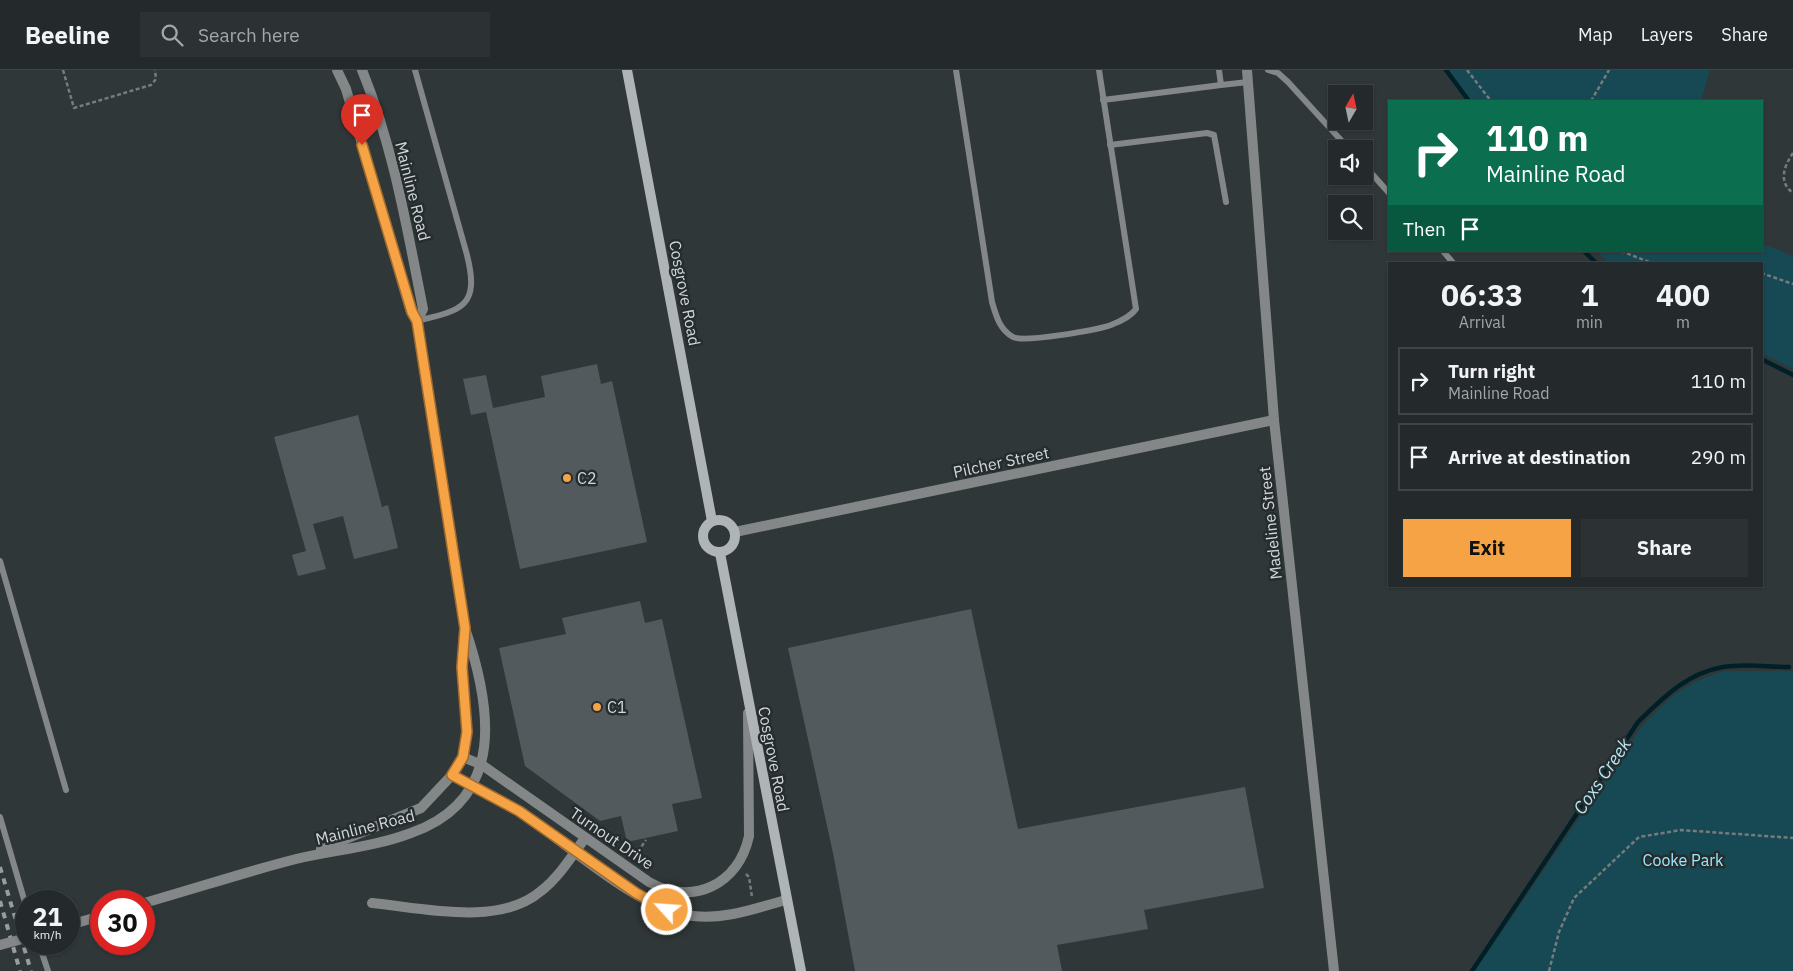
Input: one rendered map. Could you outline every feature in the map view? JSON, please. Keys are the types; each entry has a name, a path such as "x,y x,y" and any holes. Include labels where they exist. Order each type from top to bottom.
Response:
{"main road":[{"name":"Cosgrove Road","path":"628,70 712,521"},
{"path":"712,521 726,522 735,532 735,538 730,548 720,552 710,550 704,543 704,528 712,521"},
{"name":"Cosgrove Road","path":"720,552 801,971"}],"street":[{"name":"Mainline Road","path":"155,901 295,859 412,833 446,814 472,785 482,765 485,715 478,666 465,628 417,321 412,312 346,89 338,70"},
{"name":"Mainline Road","path":"362,70 371,93 402,201 423,309 417,321"},
{"name":"Madeline Street","path":"1247,70 1274,420 1334,971"},
{"name":"Pilcher Street","path":"735,532 1274,420"},
{"name":"Mainline Road","path":"295,859 421,808 452,775 463,757 467,732 462,667 465,628"},
{"name":"Turnout Drive","path":"463,757 482,765 649,882 664,889 690,892 710,887 726,878 742,860 750,836 748,704"},
{"name":"Turnout Drive","path":"452,775 519,811 575,852 653,904 679,914 721,916 786,900"},
{"path":"372,903 480,913 511,908 542,891 585,838"},
{"path":"0,945 15,941"}],"lane":[{"path":"415,70 467,255 472,284 468,297 458,310 417,321"},
{"path":"956,70 992,302 998,321 1003,329 1015,338 1033,339 1110,325 1132,316 1136,309 1099,70"},
{"path":"1219,70 1221,85"},
{"path":"1268,70 1278,74 1288,82 1341,140"},
{"path":"1104,100 1248,82"},
{"path":"1110,145 1207,133 1214,135 1226,202"},
{"path":"1373,175 1388,191"},
{"path":"1444,252 1452,262"},
{"path":"0,561 66,790"},
{"path":"0,817 21,890"},
{"path":"42,955 48,971"}],"path":[{"path":"63,70 74,108 151,85 156,79 155,70"},
{"path":"1467,70 1491,100"},
{"path":"1592,100 1609,70"},
{"path":"1793,153 1786,163 1784,176 1788,189 1793,193"},
{"path":"1624,252 1649,262"},
{"path":"1763,274 1793,284"},
{"path":"1549,971 1559,932 1574,898 1639,837 1682,830 1793,838"},
{"path":"634,859 646,840"},
{"path":"743,872 749,877 752,899"}],"green space":[{"path":"1447,70 1710,70 1701,100 1469,100"},
{"path":"1763,245 1793,257 1793,369 1763,354 1763,262 1608,262 1598,252 1763,252"},
{"name":"Cooke Park","path":"1725,671 1793,671 1793,971 1475,971 1642,726 1661,706 1688,686"}],"building":[{"name":"C2","path":"597,364 601,384 612,381 647,542 520,569 486,412 471,415 463,379 486,375 493,408 545,397 541,376"},
{"path":"358,415 382,507 388,505 398,548 354,559 343,516 313,524 326,569 298,576 292,555 306,551 274,437"},
{"name":"C1","path":"640,601 645,623 662,619 702,798 672,804 678,831 627,842 621,816 600,821 525,766 499,648 566,634 562,618"},
{"path":"971,609 1018,829 1245,787 1264,888 1144,910 1148,929 1057,945 1062,971 855,971 833,853 788,648"}],"waterway":[{"path":"1446,70 1468,100"},
{"path":"1585,252 1595,262"},
{"path":"1763,360 1793,375"},
{"name":"Coxs Creek","path":"1472,971 1638,722 1647,713 1676,688 1710,670 1739,665 1789,667"}],"railway":[{"path":"0,867 31,971"},
{"path":"0,901 20,971"}],"place":[{"name":"C2","path":"567,478"},
{"name":"C1","path":"597,707"}],"route":[{"path":"362,145 412,312 417,321 465,628 462,667 467,732 463,757 452,775 519,811 636,893 667,910"}]}
